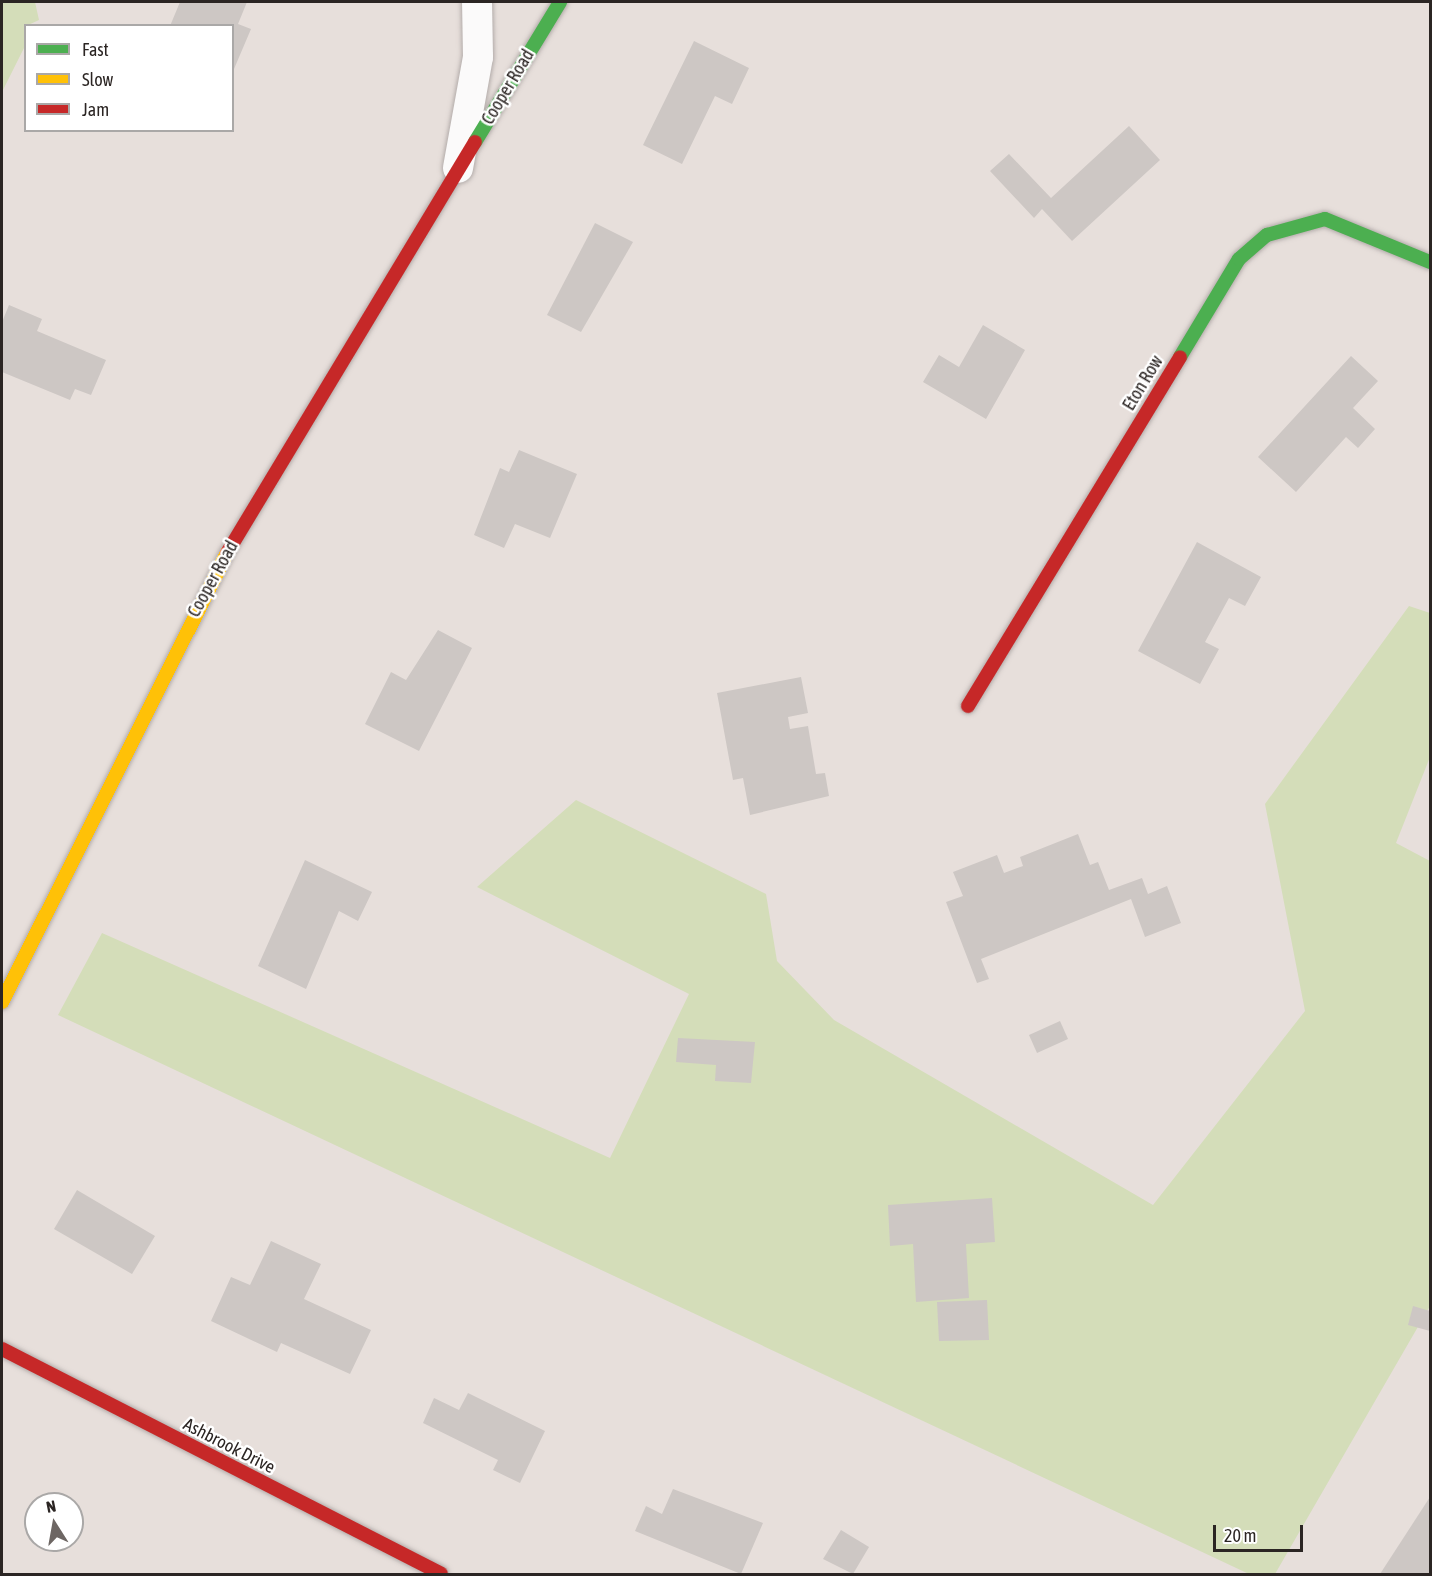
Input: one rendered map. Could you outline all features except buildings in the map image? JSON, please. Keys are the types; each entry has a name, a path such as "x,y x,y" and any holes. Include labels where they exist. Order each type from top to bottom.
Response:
{"street":[{"name":"Cooper Road","path":"457,173 478,57 477,2"},
{"name":"Cooper Road","path":"2,1002 208,584 560,2"},
{"name":"Eton Row","path":"969,706 1239,259 1267,236 1325,219 1431,262"},
{"name":"Ashbrook Drive","path":"2,1349 441,1575"}],"green space":[{"path":"2,2 35,2 39,20 24,24 24,48 2,92"},
{"path":"1409,606 1430,613 1430,757 1396,843 1430,861 1430,1306 1275,1574 1249,1574 58,1015 102,933 610,1158 689,994 477,887 576,800 766,894 777,961 834,1020 1153,1205 1305,1011 1265,804"}],"traffic: fast":[{"path":"475,142 560,2"},
{"path":"1180,357 1239,259 1267,235 1325,219 1430,262"}],"traffic: slow":[{"path":"2,1002 227,553"}],"traffic: jam":[{"path":"227,553 475,142"},
{"path":"968,706 1180,357"},
{"path":"2,1349 441,1574"}]}
